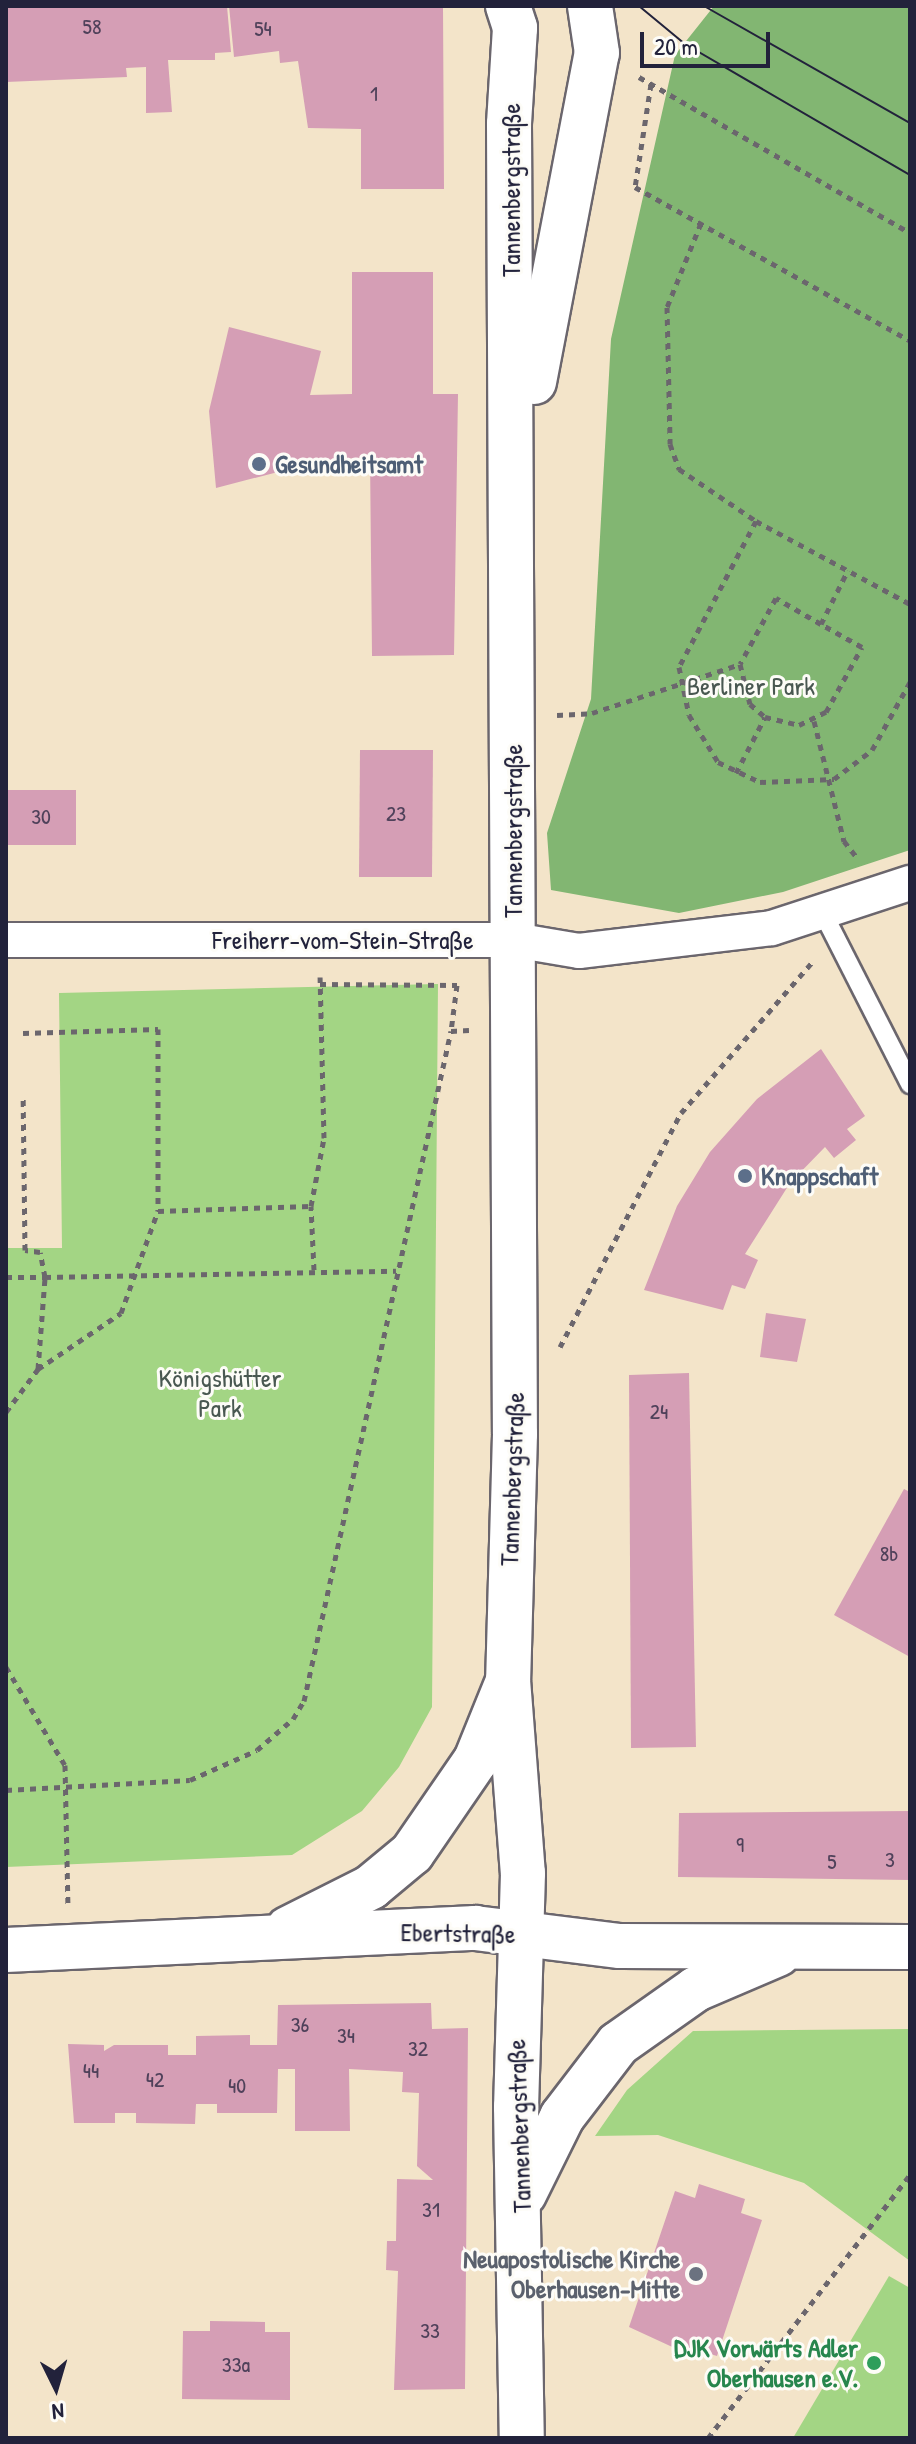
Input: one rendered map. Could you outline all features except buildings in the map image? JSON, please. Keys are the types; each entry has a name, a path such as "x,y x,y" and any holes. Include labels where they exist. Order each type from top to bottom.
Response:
{"main road":[{"name":"Tannenbergstraße","path":"518,13 509,124 514,519 514,1026 508,1680 521,1932 522,2438"},
{"name":"Tannenbergstraße","path":"514,519 548,288 600,18"},
{"path":"276,1934 371,1887 412,1853 476,1760 508,1680"},
{"name":"Ebertstraße","path":"6,1950 276,1934 521,1932 620,1946 910,1947"},
{"path":"522,2197 562,2117 618,2044 696,1989 795,1946"}],"street":[{"name":"Freiherr-vom-Stein-Straße","path":"6,940 514,940 579,951 829,926 896,888"}],"lane":[{"path":"829,926 910,1084"}],"path":[{"path":"639,77 910,233"},
{"path":"651,84 635,187 910,341"},
{"path":"701,223 667,307 670,444 687,478 756,521 910,604"},
{"path":"756,521 679,667 679,686 702,743 736,773 787,786 834,779 872,750 910,682"},
{"path":"821,624 848,570"},
{"path":"513,718 592,713 740,664 776,598 862,647 814,721 784,725 765,717 750,704 740,664"},
{"path":"736,773 765,717"},
{"path":"814,721 834,779 844,841 896,888"},
{"path":"559,1351 681,1113 829,926"},
{"path":"6,1790 144,1787 213,1773 257,1750 293,1719 304,1701 451,1031 457,985 320,984 324,1138 311,1206 314,1270"},
{"path":"451,1031 514,1026"},
{"path":"6,1412 38,1369 121,1313 158,1211 158,1029 23,1033"},
{"path":"23,1095 25,1250 40,1252 45,1277 38,1369"},
{"path":"158,1211 311,1206"},
{"path":"6,1277 396,1271"},
{"path":"6,1667 58,1746 68,1790 66,1948"},
{"path":"708,2438 910,2175"}],"green space":[{"name":"Berliner Park","path":"714,6 910,6 910,850 783,892 679,913 551,890 547,833 591,699 611,339 675,55"},
{"name":"Königshütter Park","path":"438,984 432,1707 399,1767 362,1811 292,1855 6,1867 6,1248 62,1248 59,993"},
{"path":"910,2029 910,2261 804,2183 658,2135 595,2136 627,2090 693,2031"},
{"name":"DJK Vorwärts Adler Oberhausen e.V.","path":"889,2276 910,2288 910,2438 793,2438"}],"tram line":[{"path":"639,6 685,44 910,175"},
{"path":"704,6 910,123"}],"place":[{"name":"Gesundheitsamt","path":"259,464"},
{"name":"Knappschaft","path":"745,1176"},
{"name":"Neuapostolische Kirche Oberhausen-Mitte","path":"696,2274"},
{"name":"DJK Vorwärts Adler Oberhausen e.V.","path":"874,2363"}]}
